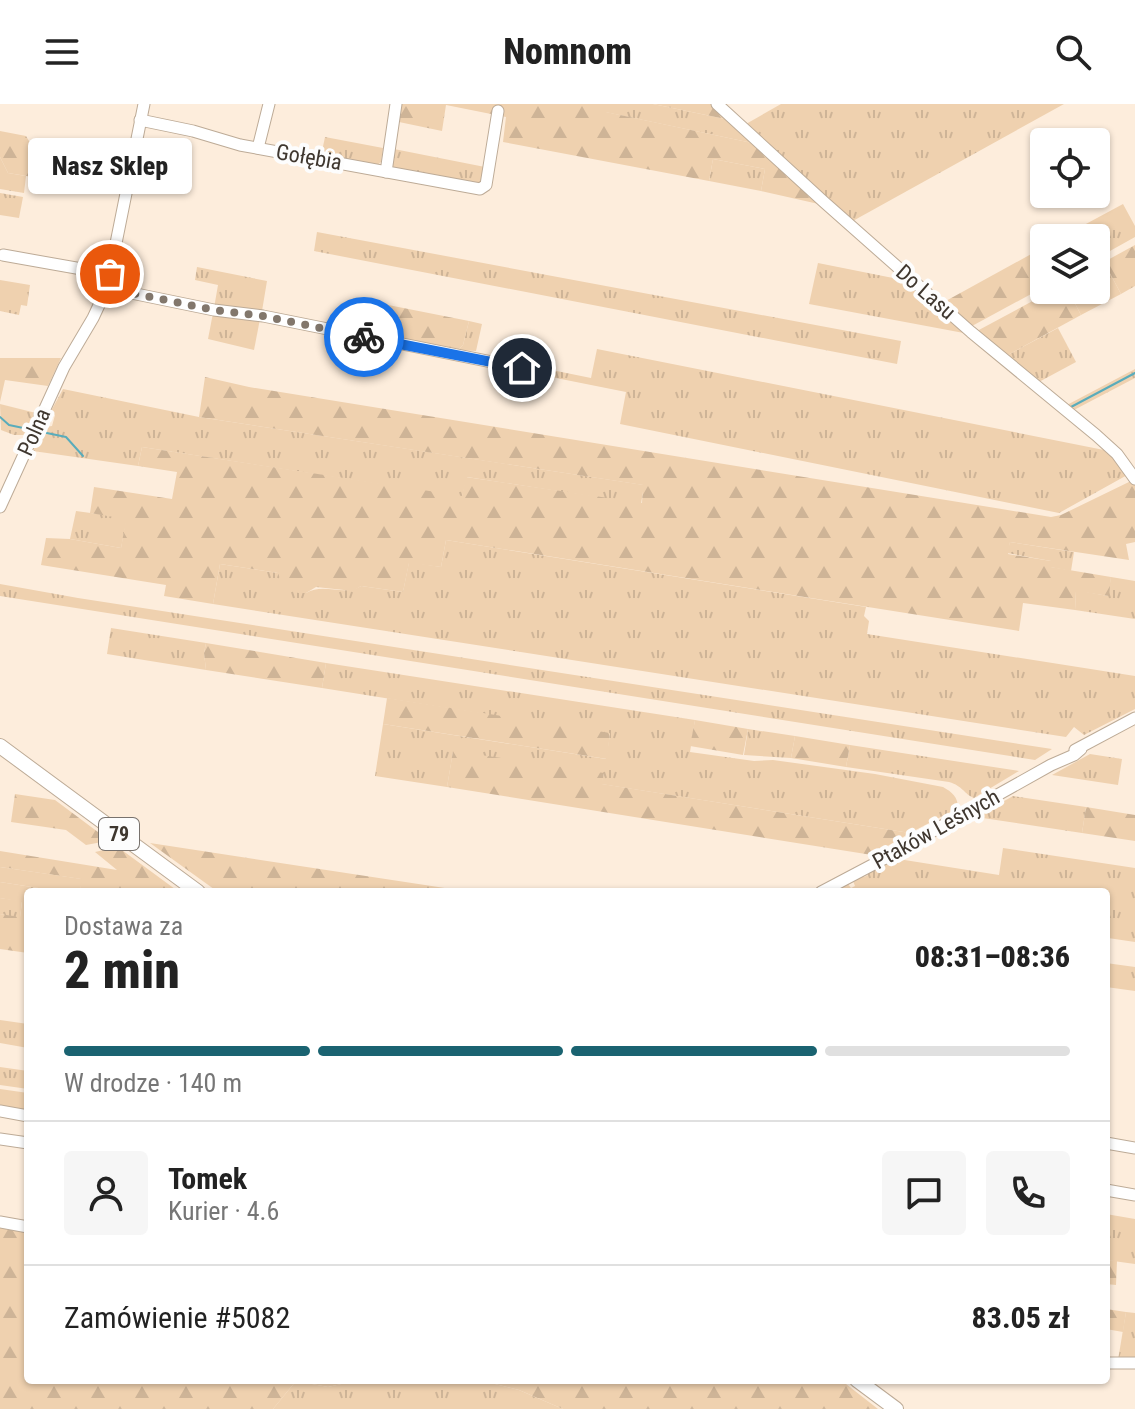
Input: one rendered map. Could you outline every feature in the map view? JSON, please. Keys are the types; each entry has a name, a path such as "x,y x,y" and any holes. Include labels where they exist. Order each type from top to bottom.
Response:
{"main road":[{"name":"79","path":"0,746 193,888"},
{"path":"865,1384 896,1409"}],"street":[{"name":"Polna","path":"0,507 69,357 107,288 144,104"},
{"path":"258,148 269,104"},
{"path":"386,172 396,104"},
{"name":"Do Lasu","path":"717,104 971,332 1096,435 1117,454 1135,479"},
{"name":"Gołębia","path":"140,120 258,148 480,189 486,185 498,111"},
{"path":"3,255 110,274"},
{"path":"107,288 522,368"},
{"name":"Ptaków Leśnych","path":"829,888 1074,755 1135,718"},
{"path":"0,1111 24,1115"},
{"path":"0,1139 24,1142"},
{"path":"1110,1144 1135,1148"},
{"path":"1110,1191 1135,1195"},
{"path":"0,1222 24,1226"},
{"path":"1110,1363 1135,1363"}],"green space":[{"path":"402,104 606,104 606,112 757,144 823,205 761,191 765,169 713,159 709,181 503,142 506,117 446,105 442,131 399,122"},
{"path":"606,104 653,104 730,120 757,144 605,112"},
{"path":"653,104 713,104 730,120"},
{"path":"781,104 1064,104 851,222 746,124"},
{"path":"0,131 26,136 38,156 60,159 57,181 8,173 0,157"},
{"path":"325,137 383,148 381,162 376,166 321,156"},
{"path":"394,149 485,167 483,182 478,186 395,170 392,164"},
{"path":"0,157 8,173 26,176 24,193 0,189"},
{"path":"713,159 765,169 761,191 709,181"},
{"path":"0,193 23,197 19,218 0,215"},
{"path":"1123,204 1135,226 1135,237 1110,251 1110,224 1086,224"},
{"path":"317,232 901,341 897,364 314,251"},
{"path":"1135,245 1135,286 1121,294 1110,273 1110,259"},
{"path":"1030,255 1030,295 972,326 944,302"},
{"path":"818,263 908,281 969,334 809,304"},
{"path":"197,267 267,281 262,311 214,308 218,285 195,280"},
{"path":"1110,273 1121,294 1110,300"},
{"path":"0,280 30,285 27,306 21,305 19,315 0,311"},
{"path":"353,298 469,321 463,345 458,350 344,327 349,323"},
{"path":"1030,302 1075,304 1081,315 1006,356 977,331"},
{"path":"1075,304 1102,304 1081,315"},
{"path":"213,313 260,319 254,350 208,339"},
{"path":"469,321 482,324 476,351 458,350 463,345"},
{"path":"1058,328 1076,362 1037,383 1006,356"},
{"path":"597,349 1109,451 1129,474 1059,513 620,424 626,392 536,374 537,367 591,378"},
{"path":"0,358 61,358 48,386 5,380 0,402"},
{"path":"1135,369 1135,378 1072,411 1065,406"},
{"path":"205,377 249,387 1051,517 1133,480 1135,542 1126,544 1129,560 1010,542 1008,554 1051,561 1051,567 1111,577 1109,596 1076,591 1075,610 1023,603 1019,631 446,540 441,567 409,563 403,592 361,586 353,591 316,587 306,593 298,593 283,587 278,573 220,564 213,604 164,596 166,585 41,565 46,538 121,548 126,519 90,513 94,487 172,499 177,472 138,466 142,447 462,496 466,477 642,503 643,485 199,417"},
{"path":"63,389 199,417 644,485 641,504 467,477 462,497 142,447 138,466 33,451 45,427 52,426 55,415 51,411"},
{"path":"0,404 36,413 25,435 1,430"},
{"path":"76,511 127,518 121,548 70,539"},
{"path":"446,540 866,607 864,616 869,621 867,634 1135,676 1135,709 1084,735 1074,727 1066,737 213,604 220,564 278,573 306,593 361,586 403,592 409,562 441,567"},
{"path":"1010,542 1074,552 1071,571 1050,567 1051,561 1007,553"},
{"path":"1111,577 1135,581 1135,619 1075,610 1076,590 1108,596"},
{"path":"0,584 1052,749 1035,760 0,596"},
{"path":"111,628 206,643 206,670 107,654"},
{"path":"206,643 326,663 322,688 206,670"},
{"path":"326,663 695,720 690,752 875,774 943,787 954,795 958,808 910,833 601,784 604,774 453,752 447,787 375,776 383,724 606,759 610,734 322,688"},
{"path":"387,698 610,733 607,759 383,724"},
{"path":"695,720 748,729 743,755 690,746"},
{"path":"748,729 795,736 791,758 744,755"},
{"path":"795,736 850,745 846,767 791,758"},
{"path":"850,745 1019,771 974,798 949,782 846,767"},
{"path":"453,751 604,773 602,784 910,833 872,855 447,787"},
{"path":"1090,754 1122,759 1118,785 1052,775"},
{"path":"15,794 55,800 106,838 102,842 86,845 66,830 11,822"},
{"path":"1013,796 1086,807 1082,833 976,817"},
{"path":"1086,807 1135,815 1135,841 1082,833"},
{"path":"111,842 174,888 80,888 81,879 0,867 0,851 117,870 95,852 104,850"},
{"path":"150,843 445,888 212,888"},
{"path":"1003,848 1135,868 1135,942 1110,938 1110,888 851,888 855,886 853,881 868,875 892,858 999,875"},
{"path":"0,867 82,879 81,888 38,888 0,882"},
{"path":"0,882 38,888 24,888 24,952 0,949 0,914 20,917 22,902 0,898"},
{"path":"0,898 22,901 20,918 0,914"},
{"path":"1110,964 1135,967 1135,991 1110,988"},
{"path":"0,1020 24,1023 24,1047 0,1043"},
{"path":"0,1067 24,1070 24,1088 0,1085"},
{"path":"0,1089 24,1092 24,1113 0,1110"},
{"path":"1110,1215 1135,1219 1135,1264 1110,1261"},
{"path":"0,1228 24,1232 24,1384 294,1384 273,1409 0,1409"},
{"path":"1110,1260 1117,1261 1116,1285 1110,1284"},
{"path":"1110,1310 1126,1312 1123,1332 1110,1330"},
{"path":"1126,1312 1135,1313 1135,1359 1118,1360"},
{"path":"294,1384 328,1387 341,1384 495,1384 519,1390 563,1409 273,1409"},
{"path":"312,1384 341,1384 328,1387"},
{"path":"495,1384 846,1384 878,1409 563,1409 519,1390"}],"waterway":[{"path":"1071,407 1135,373"},
{"path":"0,417 9,425 28,429"},
{"path":"42,432 66,437 83,456"}],"way so far":[{"path":"110,274 107,288 364,337"}],"place":[{"name":"Nasz Sklep","path":"110,274"}],"route":[{"path":"364,337 522,368"}]}
